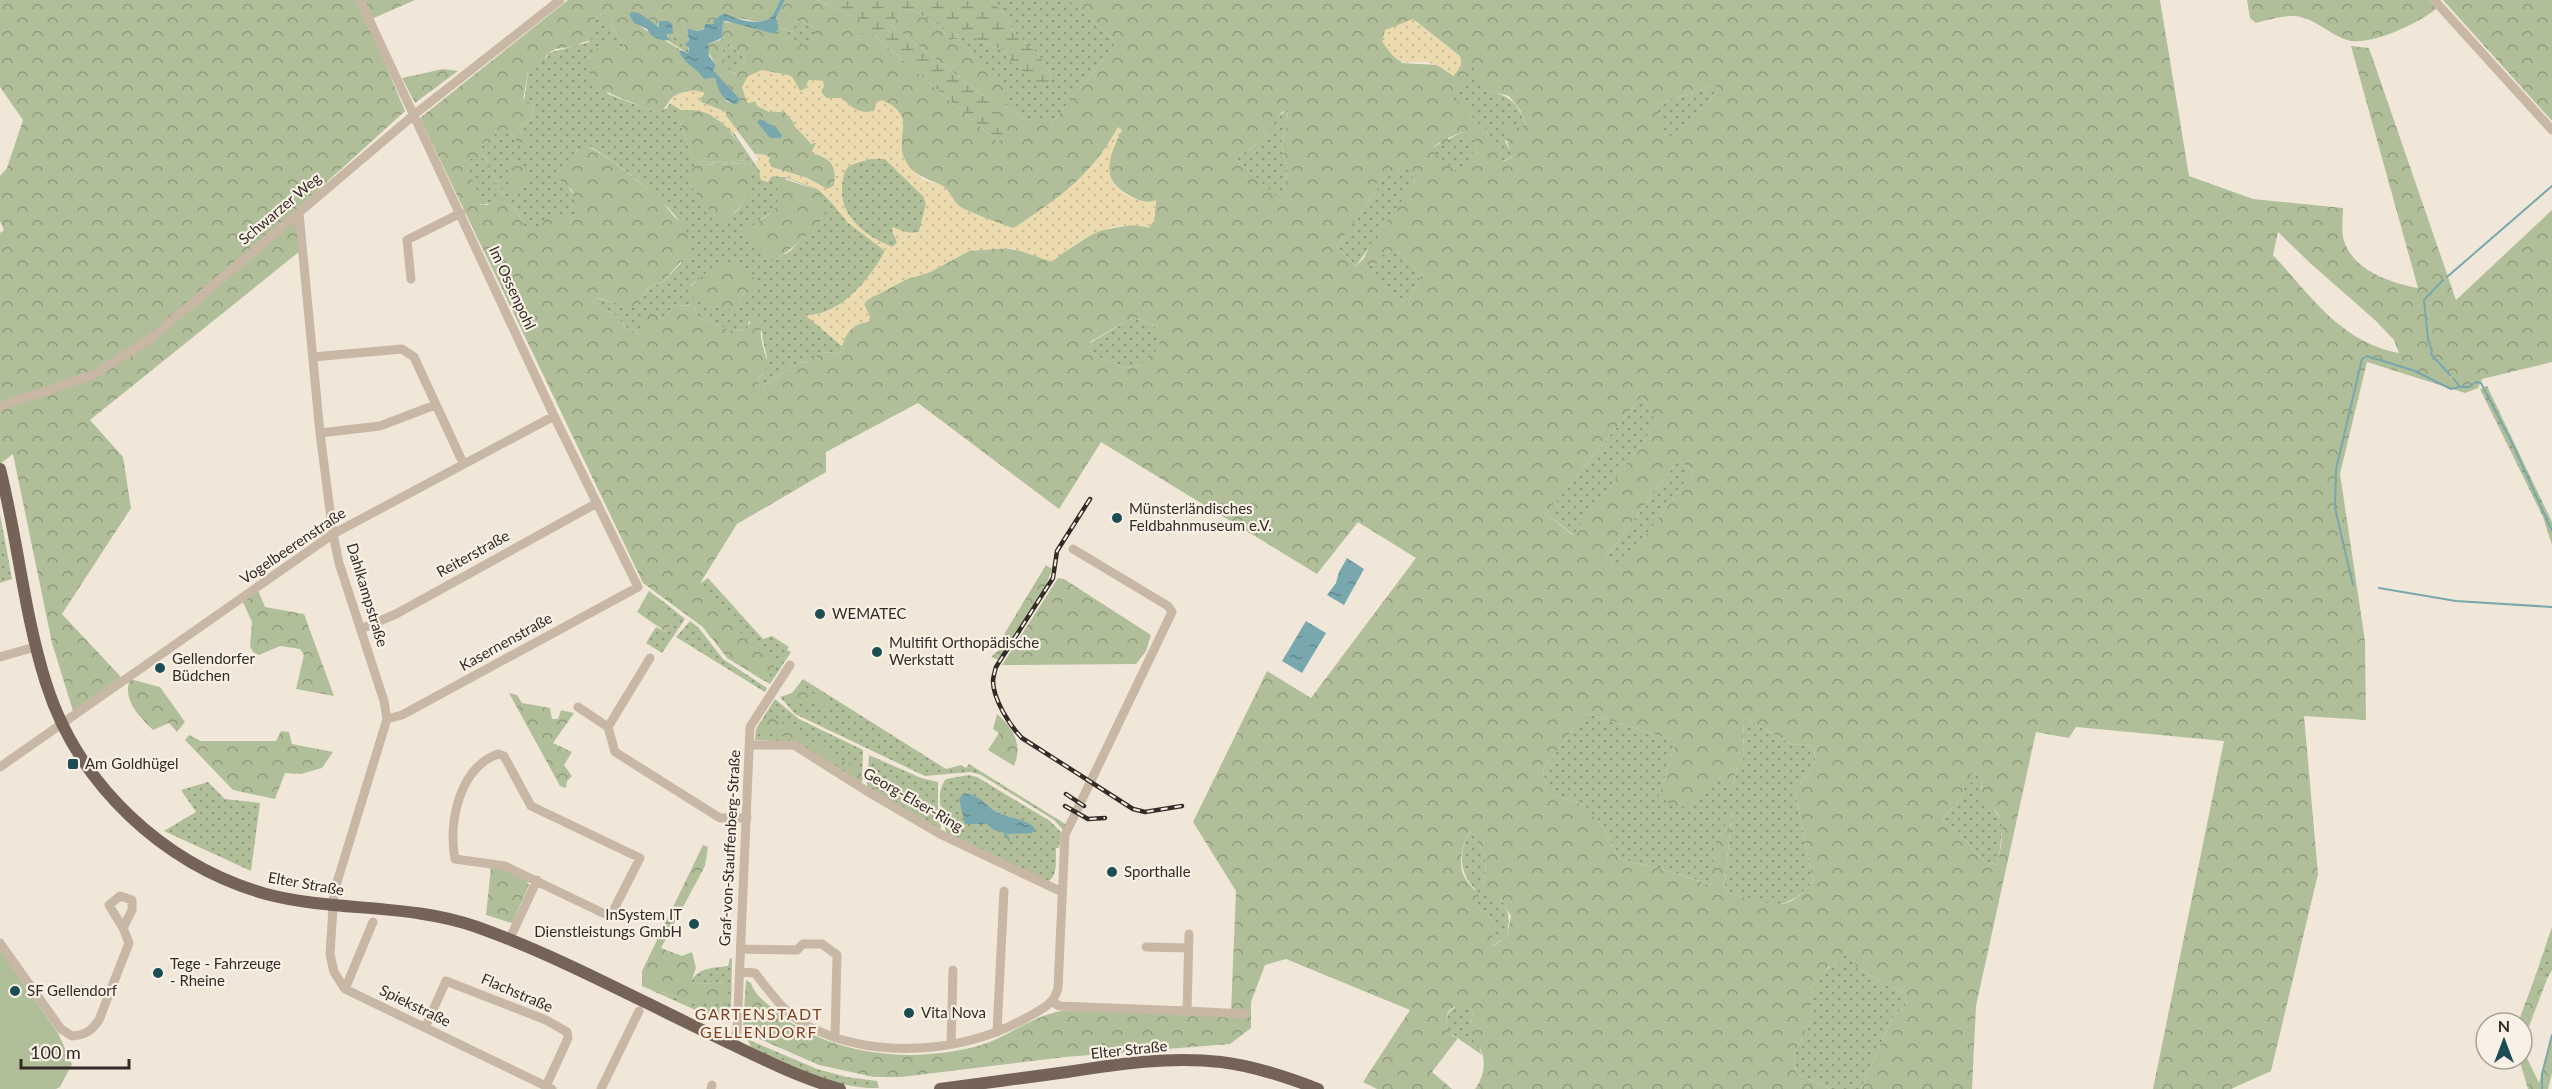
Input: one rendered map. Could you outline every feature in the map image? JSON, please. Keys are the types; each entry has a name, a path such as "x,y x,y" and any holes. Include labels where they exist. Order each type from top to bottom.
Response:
{"main road":[{"name":"Elter Straße","path":"0,469 35,647 53,705 80,757 102,787 129,816 164,845 236,884 267,894 332,905 441,918 473,926 509,940 812,1080 840,1089"},
{"name":"Elter Straße","path":"940,1089 1108,1066 1173,1060 1232,1064 1284,1076 1318,1089"}],"street":[{"name":"Im Ossenpohl","path":"360,0 554,416 638,587"},
{"name":"Schwarzer Weg","path":"0,406 93,375 150,339 415,114 560,0"},
{"path":"2434,0 2552,130"},
{"name":"Dahlkampstraße","path":"299,213 320,433 333,534 339,563 384,701 387,719"},
{"path":"411,279 407,240 461,213"},
{"path":"313,357 402,349 414,357 463,463"},
{"path":"320,433 380,426 435,405"},
{"name":"Vogelbeerenstraße","path":"62,723 333,534 554,416"},
{"name":"Reiterstraße","path":"361,629 396,614 597,503"},
{"path":"740,972 755,973 792,1015 808,1027 835,1038 889,1047 951,1044 997,1032 1052,1002 1058,988 1065,835 1172,612 1168,606 1073,549"},
{"name":"Kasernenstraße","path":"387,719 402,716 638,587"},
{"path":"0,657 35,647"},
{"path":"608,727 650,658"},
{"name":"Graf-von-Stauffenberg-Straße","path":"731,1044 737,1032 750,727 790,664"},
{"path":"578,707 608,727 615,753 720,818 747,818"},
{"path":"345,989 334,972 330,954 332,905 337,878 387,719"},
{"path":"0,767 62,723"},
{"name":"Georg-Elser-Ring","path":"750,745 794,745 951,840 1062,892"},
{"path":"498,754 504,756 531,806 640,858 612,913 605,914 537,880 506,866 455,859 455,811 467,780 490,756 498,754"},
{"path":"509,940 537,880"},
{"path":"997,1032 1004,891"},
{"path":"345,989 373,922"},
{"path":"0,943 61,1029 72,1036 83,1035 92,1030 99,1020 129,943 123,928"},
{"path":"1187,1011 1189,934"},
{"path":"741,949 797,950 803,944 822,944 837,955 835,1038"},
{"path":"1146,947 1188,948"},
{"path":"951,1044 953,970"},
{"name":"Flachstraße","path":"425,1028 446,981 546,1020 567,1032 568,1038 549,1088"},
{"name":"Spiekstraße","path":"345,989 549,1088"},
{"path":"1052,1002 1059,1006 1245,1014"},
{"path":"601,1089 639,1011"}],"green space":[{"path":"0,0 415,0 367,21 405,111 296,210 300,251 90,420 123,457 131,508 62,614 121,677 73,711 52,643 13,454 0,464 0,233 4,230 0,221 0,176 7,168 23,120 0,87"},
{"path":"568,0 780,0 767,20 734,18 720,21 698,31 687,28 689,41 672,31 629,14 645,30 681,50 679,52 682,56 704,79 715,78 726,101 736,105 740,99 712,69 716,65 707,50 708,44 719,40 728,68 736,74 746,59 722,38 723,22 746,24 794,39 800,48 815,38 815,28 800,21 795,22 794,32 779,28 776,18 785,0 817,0 862,20 855,41 864,32 870,32 997,141 988,99 891,25 903,9 914,11 940,26 949,40 957,39 1006,90 1005,105 1026,121 1043,120 1051,124 1115,45 1112,38 1069,0 2160,0 2189,176 2253,199 2343,208 2344,241 2356,260 2385,279 2418,288 2351,46 2369,48 2456,300 2552,210 2552,362 2482,379 2478,388 2465,393 2367,362 2340,474 2365,641 2366,720 2304,716 2318,874 2271,1071 2231,1089 2153,1089 2224,741 2076,727 2069,738 2036,732 1976,1006 1972,1089 1861,1089 1892,1018 1907,1004 1903,991 1890,987 1857,968 1849,952 1843,950 1839,965 1833,968 1829,966 1811,994 1811,1021 1794,1054 1796,1073 1830,1089 1475,1089 1484,1064 1481,1051 1473,1040 1471,1024 1473,1012 1469,1008 1455,1007 1448,1012 1446,1020 1453,1036 1458,1038 1432,1072 1452,1089 1377,1089 1363,1082 1410,1010 1286,959 1265,965 1251,1002 1251,1028 1230,1044 1065,1057 901,1077 874,1077 819,1065 748,1034 743,1027 746,980 774,1010 820,1038 872,1052 899,1055 952,1052 978,1046 1041,1017 1062,1011 1231,1012 1236,891 1193,822 1267,671 1311,698 1416,558 1358,522 1317,574 1101,442 1059,509 918,403 826,452 826,472 737,524 699,585 739,631 775,664 764,681 727,657 703,627 643,583 420,118","holes":["601,14 609,21 625,48 620,50 608,43 598,47 591,55 589,71 592,79 603,89 656,112 663,109 678,94 705,93 699,99 700,102 726,112 726,116 755,154 766,155 771,167 807,178 827,189 834,186 834,166 812,151 817,142 811,144 784,111 778,112 755,101 749,103 742,87 748,78 792,77 800,91 805,89 809,80 822,81 821,92 826,98 841,98 855,109 864,112 874,111 878,106 902,117 902,153 911,168 944,187 962,208 1014,228 1060,196 1086,173 1118,127 1109,165 1113,181 1119,188 1136,199 1156,201 1154,221 1097,231 1066,251 1021,251 1000,247 969,251 930,272 907,279 867,300 864,304 870,317 868,322 856,325 848,332 840,354 828,352 818,354 810,362 797,363 760,389 758,378 767,365 761,339 760,317 753,316 744,331 730,330 699,318 694,306 673,305 667,316 660,319 656,313 649,315 642,322 644,330 641,335 629,330 615,315 598,306 594,301 596,298 633,307 639,303 648,288 663,282 682,260 689,258 689,241 685,224 677,219 653,193 600,153 586,147 582,148 574,153 559,171 561,181 572,190 577,212 569,219 561,217 545,219 537,235 531,228 526,230 516,209 500,198 487,205 480,205 480,197 464,161 482,156 501,195 504,195 481,150 483,143 493,138 496,130 508,130 517,142 526,144 530,138 528,133 522,134 517,128 533,118 532,103 523,101 528,71 542,63 548,53 556,49 577,46 591,40 594,32 593,20","1413,19 1461,57 1454,76 1437,65 1401,63","1472,64 1480,84 1491,92 1509,96 1520,110 1526,124 1519,128 1511,126 1504,132 1512,157 1503,162 1485,129 1474,121 1469,110 1460,102 1449,104","1720,86 1709,102 1666,140 1657,108 1659,103","1288,111 1281,143 1288,169 1281,200 1236,159 1262,140 1282,112","1463,132 1478,144 1460,175 1430,149 1439,143 1449,147 1448,138","1410,163 1415,183 1372,241 1364,258 1356,266 1337,247 1377,189 1376,184","2278,232 2376,321 2394,340 2399,353 2360,339 2329,316 2273,255","1390,251 1397,251 1422,275 1407,304 1364,271 1370,264 1374,266 1382,259 1382,255","1138,318 1157,328 1160,347 1139,366 1125,368 1096,356 1091,351 1090,342 1128,320","1642,396 1657,423 1573,535 1546,514","1678,460 1693,471 1620,570 1605,559","1585,713 1676,741 1659,796 1677,809 1703,799 1711,782 1721,777 1733,787 1737,766 1743,759 1744,717 1791,744 1813,746 1816,762 1795,791 1813,882 1794,899 1780,904 1737,896 1724,891 1732,811 1727,809 1724,834 1716,835 1710,885 1673,872 1619,859 1604,828 1584,805 1547,793 1543,770","1977,773 1981,778 1982,801 1991,806 2001,820 2002,837 1998,865 1984,861 1957,831 1942,820 1963,795 1964,787 1972,782 1971,774","1470,831 1484,856 1483,885 1491,897 1501,899 1511,916 1507,936 1493,946 1492,923 1487,912 1477,908 1479,896 1467,881 1462,869 1463,849"]},
{"path":"817,0 991,0 1007,17 1013,31 1038,54 1051,74 1050,80 1046,84 1039,84 1012,63 1003,50 979,41 958,27 957,39 949,40 940,26 914,11 903,9 891,25 988,99 1003,127 1002,140 997,141 870,32 864,33 848,46 862,20"},
{"path":"991,0 1069,0 1112,38 1115,45 1051,124 1026,121 1005,105 1001,86 957,39 958,26 979,41 1003,50 1012,63 1050,80 1051,74 1038,54 1013,31 1007,17"},
{"path":"2247,0 2429,0 2437,8 2407,27 2381,37 2356,41 2340,37 2300,17 2274,18 2256,23 2250,18"},
{"path":"2443,0 2552,0 2552,121"},
{"path":"601,14 609,21 625,48 620,50 600,46 589,58 608,94 655,112 667,108 670,103 681,110 691,108 714,116 734,133 759,170 772,176 786,177 818,189 883,247 885,251 879,262 853,294 831,309 819,314 806,315 842,346 840,354 828,352 818,354 810,362 797,363 760,389 758,378 766,366 767,356 762,332 749,321 744,331 730,330 699,318 694,306 673,305 667,316 660,319 656,313 641,335 629,330 615,315 598,306 594,301 596,298 633,307 639,303 648,288 663,282 681,263 681,235 678,220 651,191 591,147 577,150 559,171 576,199 577,212 569,219 561,217 537,235 526,230 516,209 502,201 481,205 463,161 482,155 501,195 504,195 481,150 483,143 493,138 496,130 508,130 517,142 522,134 517,128 533,118 532,103 522,103 528,71 547,57 548,53 589,42 593,20","holes":["714,116 733,134 747,160 721,163 694,161 679,120","741,163 753,165 751,185 746,198 738,210 724,221 714,215 688,182 695,164","786,178 818,190 822,218 790,251 773,262 756,222 773,212 778,203 778,192","698,280 757,286 749,287 739,301 690,286"]},
{"path":"800,21 815,28 815,38 799,49 794,39 775,34 779,28 793,32 795,22"},
{"path":"672,31 689,41 688,53 668,41 668,33"},
{"path":"722,38 746,59 737,74 725,64 719,41"},
{"path":"1472,63 1491,92 1513,102 1526,124 1505,141 1513,156 1502,162 1485,129 1474,121 1469,110 1448,105"},
{"path":"443,69 458,71 415,103 402,78"},
{"path":"1720,86 1709,102 1666,141 1657,108 1659,103"},
{"path":"691,108 710,115 725,126 738,142 747,160 721,163 694,161 679,120 680,114"},
{"path":"1288,110 1281,143 1288,169 1281,201 1235,158 1260,141 1277,118"},
{"path":"1463,132 1478,144 1460,176 1429,149"},
{"path":"870,159 885,159 924,197 926,204 919,232 892,231 898,243 892,247 864,231 844,206 842,185 846,169 853,164"},
{"path":"517,162 525,169 526,178 525,185 513,194 507,168 511,163"},
{"path":"1410,162 1415,183 1356,266 1337,247 1377,189 1376,184"},
{"path":"695,164 754,165 750,190 741,206 724,221 704,204 688,182 687,176"},
{"path":"781,178 818,190 825,212 810,232 773,262 745,231 746,227 775,209 778,196 777,187"},
{"path":"1390,251 1397,251 1422,275 1407,304 1363,271 1370,264 1374,266 1382,259 1382,255"},
{"path":"733,262 755,279 757,290 749,287 739,301 740,304 726,311 692,297 690,287 709,270"},
{"path":"1138,318 1157,328 1161,347 1139,366 1125,368 1091,352 1090,343 1128,320"},
{"path":"2487,386 2552,522 2552,545 2543,517 2480,389"},
{"path":"1642,396 1657,423 1574,535 1546,514"},
{"path":"1678,460 1693,471 1620,571 1605,559"},
{"path":"0,514 12,579 0,583"},
{"path":"1046,565 1052,569 1045,588 999,660 991,657 999,650 997,646"},
{"path":"708,578 763,639 772,636 789,647 787,650 791,652 770,684 727,658 715,642 717,639 711,638 703,627 674,605 685,593"},
{"path":"1058,578 1064,579 1151,635 1146,651 1136,664 1002,665"},
{"path":"257,588 265,607 304,614 334,696 296,689 304,655 300,649 280,646 259,655 254,653 250,647 252,622 242,600"},
{"path":"649,591 664,602 665,607 672,614 673,620 666,632 637,612"},
{"path":"664,602 685,619 662,653 646,643 656,627 666,632 673,620 663,605"},
{"path":"690,621 698,627 723,659 767,688 765,692 676,637"},
{"path":"130,679 160,687 185,722 177,732 169,723 153,730 142,719 130,701 128,687"},
{"path":"803,679 946,769 961,765 966,768 969,764 1067,825 1063,830 1054,820 981,775 971,772 925,776 795,714 780,697 792,693"},
{"path":"798,690 816,695 830,707 807,701 794,702 791,698"},
{"path":"509,693 517,695 522,703 550,708 552,719 558,719 561,710 574,713 553,743 572,752 564,765 572,776 567,781 566,788 560,786"},
{"path":"775,699 799,719 863,750 862,783 795,742 755,740 756,729"},
{"path":"1585,713 1676,741 1659,796 1722,777 1733,786 1737,766 1743,759 1744,717 1791,744 1813,746 1816,762 1795,791 1813,882 1798,896 1781,904 1756,901 1724,891 1732,812 1728,810 1724,834 1716,835 1711,885 1673,872 1619,859 1604,828 1584,805 1547,793 1543,770"},
{"path":"768,714 861,772 863,779 861,780 793,738 761,730"},
{"path":"997,714 1008,725 1015,737 1018,751 1014,766 988,750 999,733 993,729"},
{"path":"281,731 289,732 292,744 333,752 322,768 301,774 285,773 275,799 233,790 185,740 189,735 201,741 276,741"},
{"path":"869,755 921,778 938,782 938,810 941,828 939,829 867,787"},
{"path":"1977,773 1981,778 1981,789 2003,823 1998,865 1984,861 1957,831 1942,820 1963,795 1964,787 1971,774"},
{"path":"969,775 977,777 1050,821 1061,832 1059,848 1056,848 1055,872 1051,879 1047,882 946,833 940,805 942,785 946,779"},
{"path":"870,779 877,779 908,800 908,803 905,806 870,785"},
{"path":"208,782 225,799 260,803 251,871 164,831 196,812 181,790"},
{"path":"919,804 933,807 939,825 911,808"},
{"path":"1470,831 1484,856 1483,885 1502,901 1508,912 1507,936 1492,946 1492,923 1487,912 1477,908 1475,889 1463,868 1462,854"},
{"path":"703,845 708,847 705,866 661,948 682,956 692,952 696,968 691,982 701,984 725,982 729,999 725,1005 704,999 696,1003 642,986 642,971"},
{"path":"491,867 518,875 529,885 512,923 486,915"},
{"path":"2552,927 2552,970 2547,979 2535,977"},
{"name":"SF Gellendorf","path":"0,950 58,1033 72,1064 60,1087 56,1089 0,1089"},
{"path":"1843,950 1849,951 1857,968 1890,987 1903,991 1907,1004 1892,1018 1861,1089 1830,1089 1796,1073 1794,1054 1811,1021 1811,994 1821,977"},
{"path":"730,958 732,959 731,1013 722,1022 642,986 696,1003 725,982 701,984 691,982 694,977 707,969 728,966"},
{"path":"2535,977 2547,979 2534,1013 2534,1011 2522,1011"},
{"path":"1458,1006 1469,1008 1473,1012 1471,1024 1482,1055 1449,1032 1447,1016"},
{"path":"2552,1037 2552,1073 2548,1089 2528,1089 2523,1071 2533,1071 2539,1083"},
{"path":"747,1039 817,1069 847,1077 877,1081 879,1088 846,1085 813,1075 751,1047"}],"sand":[{"path":"1413,19 1461,57 1461,65 1454,76 1428,63 1402,62 1382,41 1385,30"},
{"path":"762,70 788,75 792,77 800,91 805,89 809,80 823,81 824,86 821,92 826,98 841,98 863,112 874,111 877,102 882,100 893,106 902,119 901,150 904,159 914,172 924,180 944,187 962,208 1014,228 1073,185 1097,159 1118,127 1122,130 1111,155 1110,176 1121,192 1148,203 1156,200 1154,221 1149,228 1135,225 1122,226 1096,233 1073,246 1052,262 1012,248 969,251 930,272 907,279 867,300 864,304 870,317 868,322 858,324 851,330 842,346 805,315 830,310 852,295 871,274 885,251 848,223 818,189 786,177 772,176 768,182 761,180 755,162 759,159 755,154 766,155 770,158 768,161 771,167 807,178 827,189 834,186 835,174 832,164 825,157 813,154 812,151 817,142 812,144 795,127 784,111 769,112 757,106 755,101 747,103 742,87 748,76","holes":["870,159 885,159 924,197 926,204 919,232 912,234 892,227 897,243 892,247 882,243 856,223 844,206 842,196 842,185 848,167"]},
{"path":"693,90 705,93 700,99 701,102 726,112 726,116 738,131 734,133 710,114 681,110 670,103 674,96"}],"water":[{"path":"780,0 785,0 776,18 779,28 775,34 726,21 723,22 722,38 708,44 709,56 716,65 713,70 740,99 736,105 727,101 715,78 704,79 679,52 681,50 688,53 689,48 685,44 689,41 687,28 698,31 704,29 705,24 714,24 713,21 724,13 734,18 754,22 766,20 771,17"},
{"path":"639,13 659,27 659,21 668,21 672,24 673,34 668,33 667,36 670,40 656,38 647,29 634,23 629,14"},
{"path":"760,119 775,127 782,135 781,138 770,138 757,122"},
{"path":"1347,558 1364,569 1344,605 1327,595 1336,583"},
{"path":"1306,621 1326,633 1302,673 1282,661"},
{"path":"964,793 982,800 996,812 1024,821 1035,829 1032,833 1009,834 994,830 987,824 965,824 959,799"}],"waterway":[{"path":"2447,277 2552,186"},
{"path":"2443,280 2424,300 2431,354 2450,375"},
{"path":"2353,585 2335,508 2336,469 2362,359 2367,356 2415,371 2451,389 2460,387"},
{"path":"2453,378 2460,387 2469,387 2476,382 2481,383 2513,445 2552,531"},
{"path":"2379,588 2456,601 2552,607"},
{"path":"1005,833 1009,840"},
{"path":"2542,1089 2542,1074 2552,1035"}],"railway":[{"path":"1090,499 1057,551 1053,578 996,667 993,681 996,696 1012,727 1022,738 1133,809 1145,812 1182,806"},
{"path":"1066,794 1084,806"},
{"path":"1065,806 1088,819 1105,818"}],"place":[{"name":"Münsterländisches Feldbahnmuseum e.V.","path":"1117,518"},
{"name":"WEMATEC","path":"820,614"},
{"name":"Multifit Orthopädische Werkstatt","path":"877,652"},
{"name":"Gellendorfer Büdchen","path":"160,668"},
{"name":"Am Goldhügel","path":"73,764"},
{"name":"Sporthalle","path":"1112,872"},
{"name":"InSystem IT Dienstleistungs GmbH","path":"694,924"},
{"name":"Tege - Fahrzeuge - Rheine","path":"158,973"},
{"name":"SF Gellendorf","path":"15,991"},
{"name":"Vita Nova","path":"909,1013"}],"district":[{"name":"GARTENSTADT GELLENDORF","path":"759,1023"}]}
